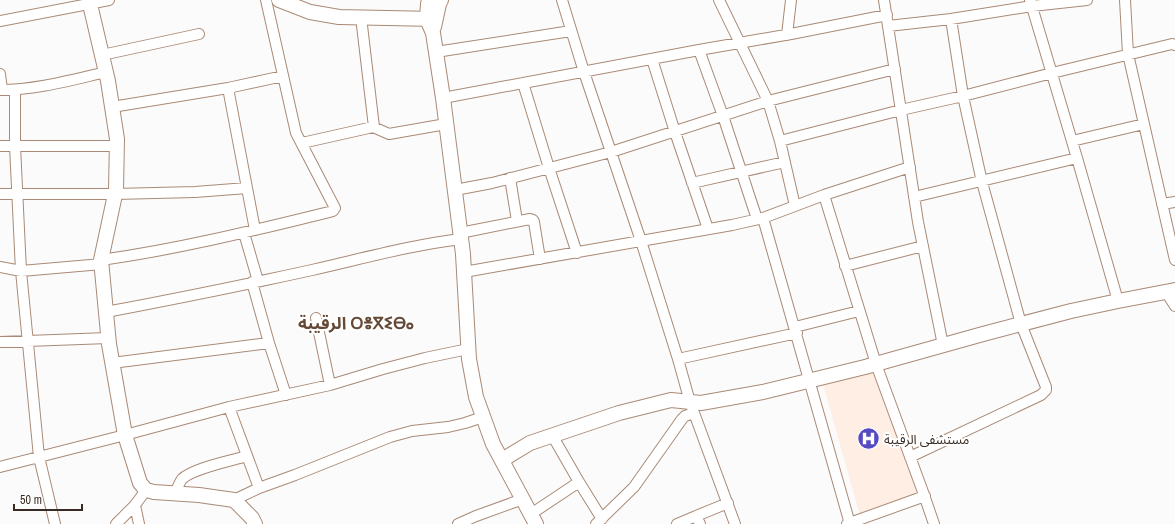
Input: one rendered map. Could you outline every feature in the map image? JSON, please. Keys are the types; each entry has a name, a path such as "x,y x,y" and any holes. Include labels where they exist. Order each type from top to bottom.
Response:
{"street":[{"path":"0,22 90,2 110,0"},
{"path":"0,267 21,271 102,262 244,233 333,211 335,206 296,134 266,0"},
{"path":"279,0 310,12 339,17 431,19"},
{"path":"562,0 610,152 641,241 692,408 735,524"},
{"path":"719,0 768,101 780,141 795,206"},
{"path":"787,35 791,0"},
{"path":"884,0 914,197 943,345"},
{"path":"888,26 951,19 1031,3 1088,0"},
{"path":"1125,0 1128,54 1175,260"},
{"path":"431,1 431,19 461,236 468,349 476,397 493,444 533,519 579,482"},
{"path":"90,2 106,72 117,139 115,194 102,262 108,338 125,435 140,483 146,490 234,500 259,488 390,437 412,431 453,426 483,417"},
{"path":"1031,3 1118,301"},
{"path":"443,98 699,50 740,44 887,15"},
{"path":"362,17 374,127"},
{"path":"910,457 1041,395 1046,390 1045,382 1021,324 982,182 963,96 951,19"},
{"path":"436,52 571,31"},
{"path":"102,55 199,34"},
{"path":"780,141 901,110 963,96 1052,72 1172,44 1175,45"},
{"path":"699,50 742,172 760,218 796,330 849,524 925,496"},
{"path":"652,59 708,229"},
{"path":"455,190 492,183 610,152 768,101 895,69"},
{"path":"0,74 1,90 15,90 52,84 106,72"},
{"path":"112,107 228,88 283,76"},
{"path":"523,84 577,252"},
{"path":"228,88 256,230"},
{"path":"15,90 15,146 21,271 39,457 56,524"},
{"path":"302,143 374,127 389,134 446,124"},
{"path":"1072,141 1144,124"},
{"path":"0,146 117,146"},
{"path":"914,197 982,182 1077,158"},
{"path":"692,183 785,162"},
{"path":"464,272 708,229 760,218 910,168"},
{"path":"510,178 517,221"},
{"path":"0,194 115,194 195,192 247,188"},
{"path":"824,196 876,364 934,524"},
{"path":"1162,204 1175,202"},
{"path":"106,312 446,241 517,221 530,219 533,220 540,259"},
{"path":"244,233 270,343 286,395"},
{"path":"845,266 923,246"},
{"path":"552,435 599,521 634,488 682,419 692,408 701,403 763,392 810,381 1071,311 1118,301 1171,291 1175,306"},
{"path":"678,359 796,330 859,311"},
{"path":"316,318 330,385"},
{"path":"0,342 108,338"},
{"path":"112,363 270,343"},
{"path":"0,467 229,407 330,385 425,358 468,349"},
{"path":"502,460 530,442 619,413 671,400 692,408"},
{"path":"229,407 259,488"},
{"path":"175,494 182,480 191,474 247,456"},
{"path":"116,524 135,505 146,490"},
{"path":"458,524 523,499"},
{"path":"234,500 252,518 255,524"},
{"path":"677,524 698,520 728,503"},
{"path":"135,505 139,524"}],"shaded area":[{"name":"مستشفى الرقيبة","path":"875,372 921,494 860,516 823,384"}],"place":[{"name":"مستشفى الرقيبة","path":"869,439"}],"district":[{"name":"الرقيبة ⵔⴻⴳⵉⴱⴰ","path":"356,322"}]}
